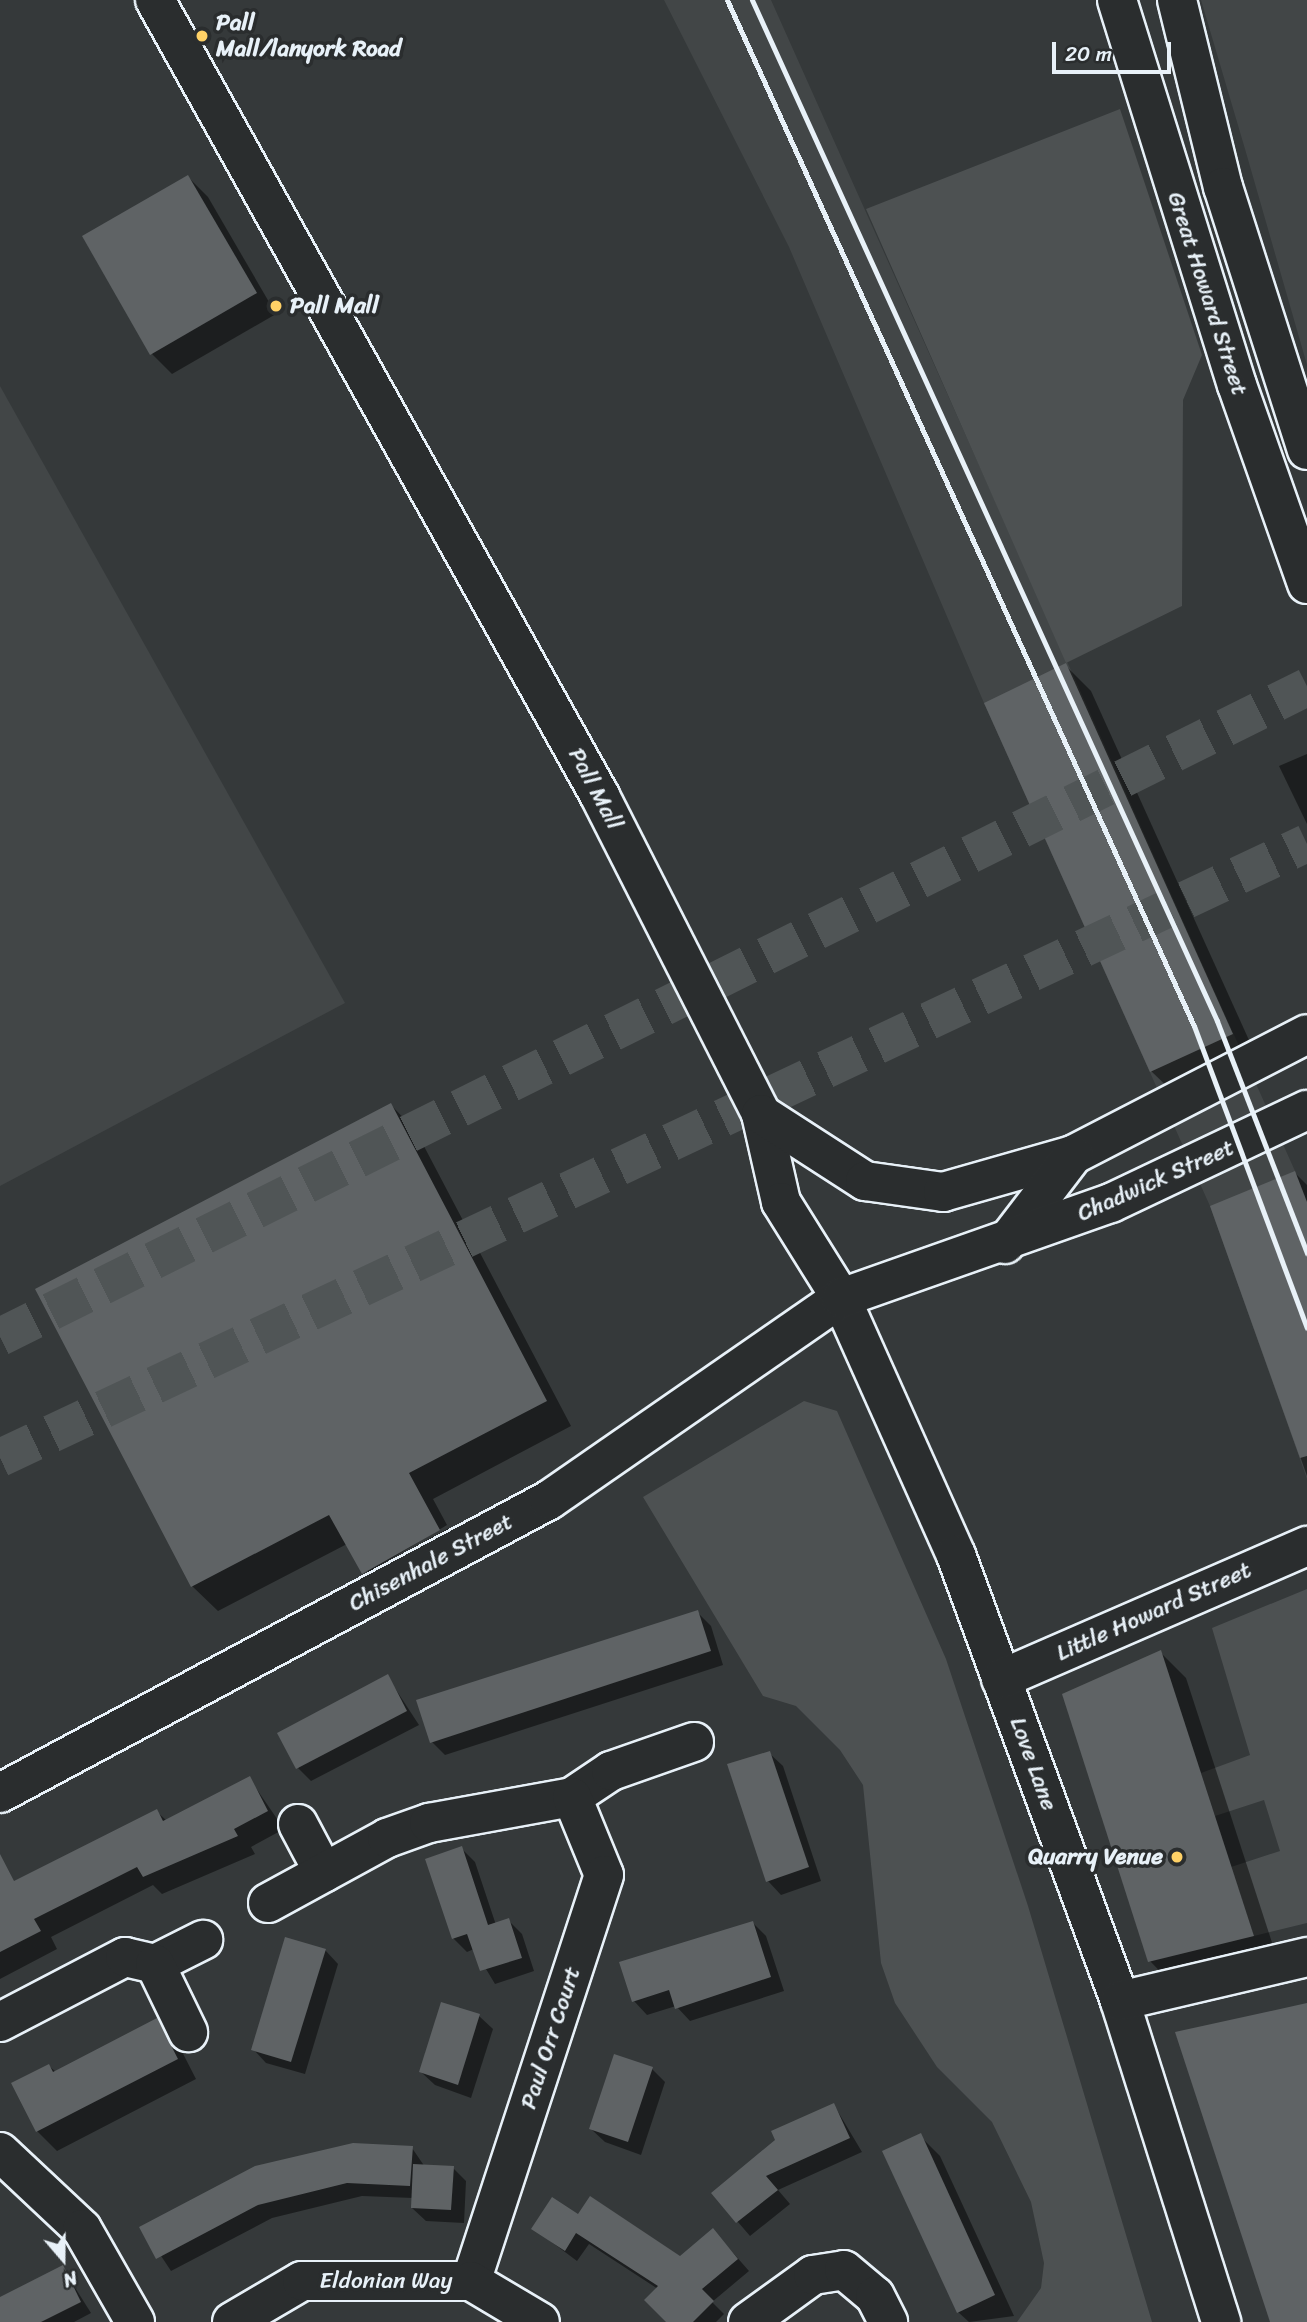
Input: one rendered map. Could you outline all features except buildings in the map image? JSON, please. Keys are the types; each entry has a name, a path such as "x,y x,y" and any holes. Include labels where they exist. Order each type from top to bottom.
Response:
{"main road":[{"name":"Pall Mall","path":"155,0 600,796 761,1114 781,1202 841,1298"},
{"name":"Great Howard Street","path":"1117,0 1237,385 1307,584"},
{"name":"Great Howard Street","path":"1177,0 1223,187 1307,450"},
{"name":"Chadwick Street","path":"761,1114 865,1181 943,1192 1073,1155 1307,1034"},
{"name":"Chadwick Street","path":"841,1298 1003,1246 1307,1110"},
{"name":"Chadwick Street","path":"1003,1246 1073,1155"},
{"name":"Love Lane","path":"841,1298 956,1555 1120,2001 1221,2322"},
{"name":"Chisenhale Street","path":"0,1793 549,1500 841,1298"},
{"name":"Little Howard Street","path":"1001,1679 1307,1546"},
{"path":"268,1903 324,1872 429,1823 572,1797 611,1770 694,1742"},
{"name":"Paul Orr Court","path":"471,2281 604,1875 572,1797"},
{"path":"298,1824 324,1872"},
{"path":"0,2022 125,1957 155,1964 203,1940"},
{"path":"1120,2001 1307,1957"},
{"path":"155,1964 188,2032"},
{"path":"0,2152 82,2229 135,2322"},
{"path":"748,2322 813,2275 844,2270 875,2296 888,2322"},
{"name":"Eldonian Way","path":"232,2322 302,2281 471,2281 540,2322"}],"shaded area":[{"path":"664,0 771,0 1295,1171 1307,1202 1307,1479 1210,1206 984,703 789,247"},
{"path":"1201,0 1307,0 1307,365 1245,149"},
{"path":"1120,109 1202,355 1183,400 1182,606 1066,663 866,209"},
{"path":"0,386 345,1003 0,1186"},
{"path":"804,1401 837,1411 946,1659 1028,1906 1152,2322 1017,2322 1041,2288 1044,2263 1031,2202 992,2122 937,2067 895,2003 881,1963 863,1785 840,1750 796,1706 763,1696 643,1497"},
{"path":"1307,1589 1307,1923 1254,1936 1231,1867 1280,1851 1264,1800 1215,1816 1201,1773 1250,1755 1212,1628"}],"tunnel":[{"path":"0,1337 1307,687"},
{"path":"0,1458 1307,843"}],"railway":[{"path":"727,0 1194,1026 1307,1328"},
{"path":"752,0 1217,1021 1307,1253"}],"place":[{"name":"Pall Mall/lanyork Road","path":"202,36"},
{"name":"Pall Mall","path":"276,306"},
{"name":"Quarry Venue","path":"1177,1857"}]}
